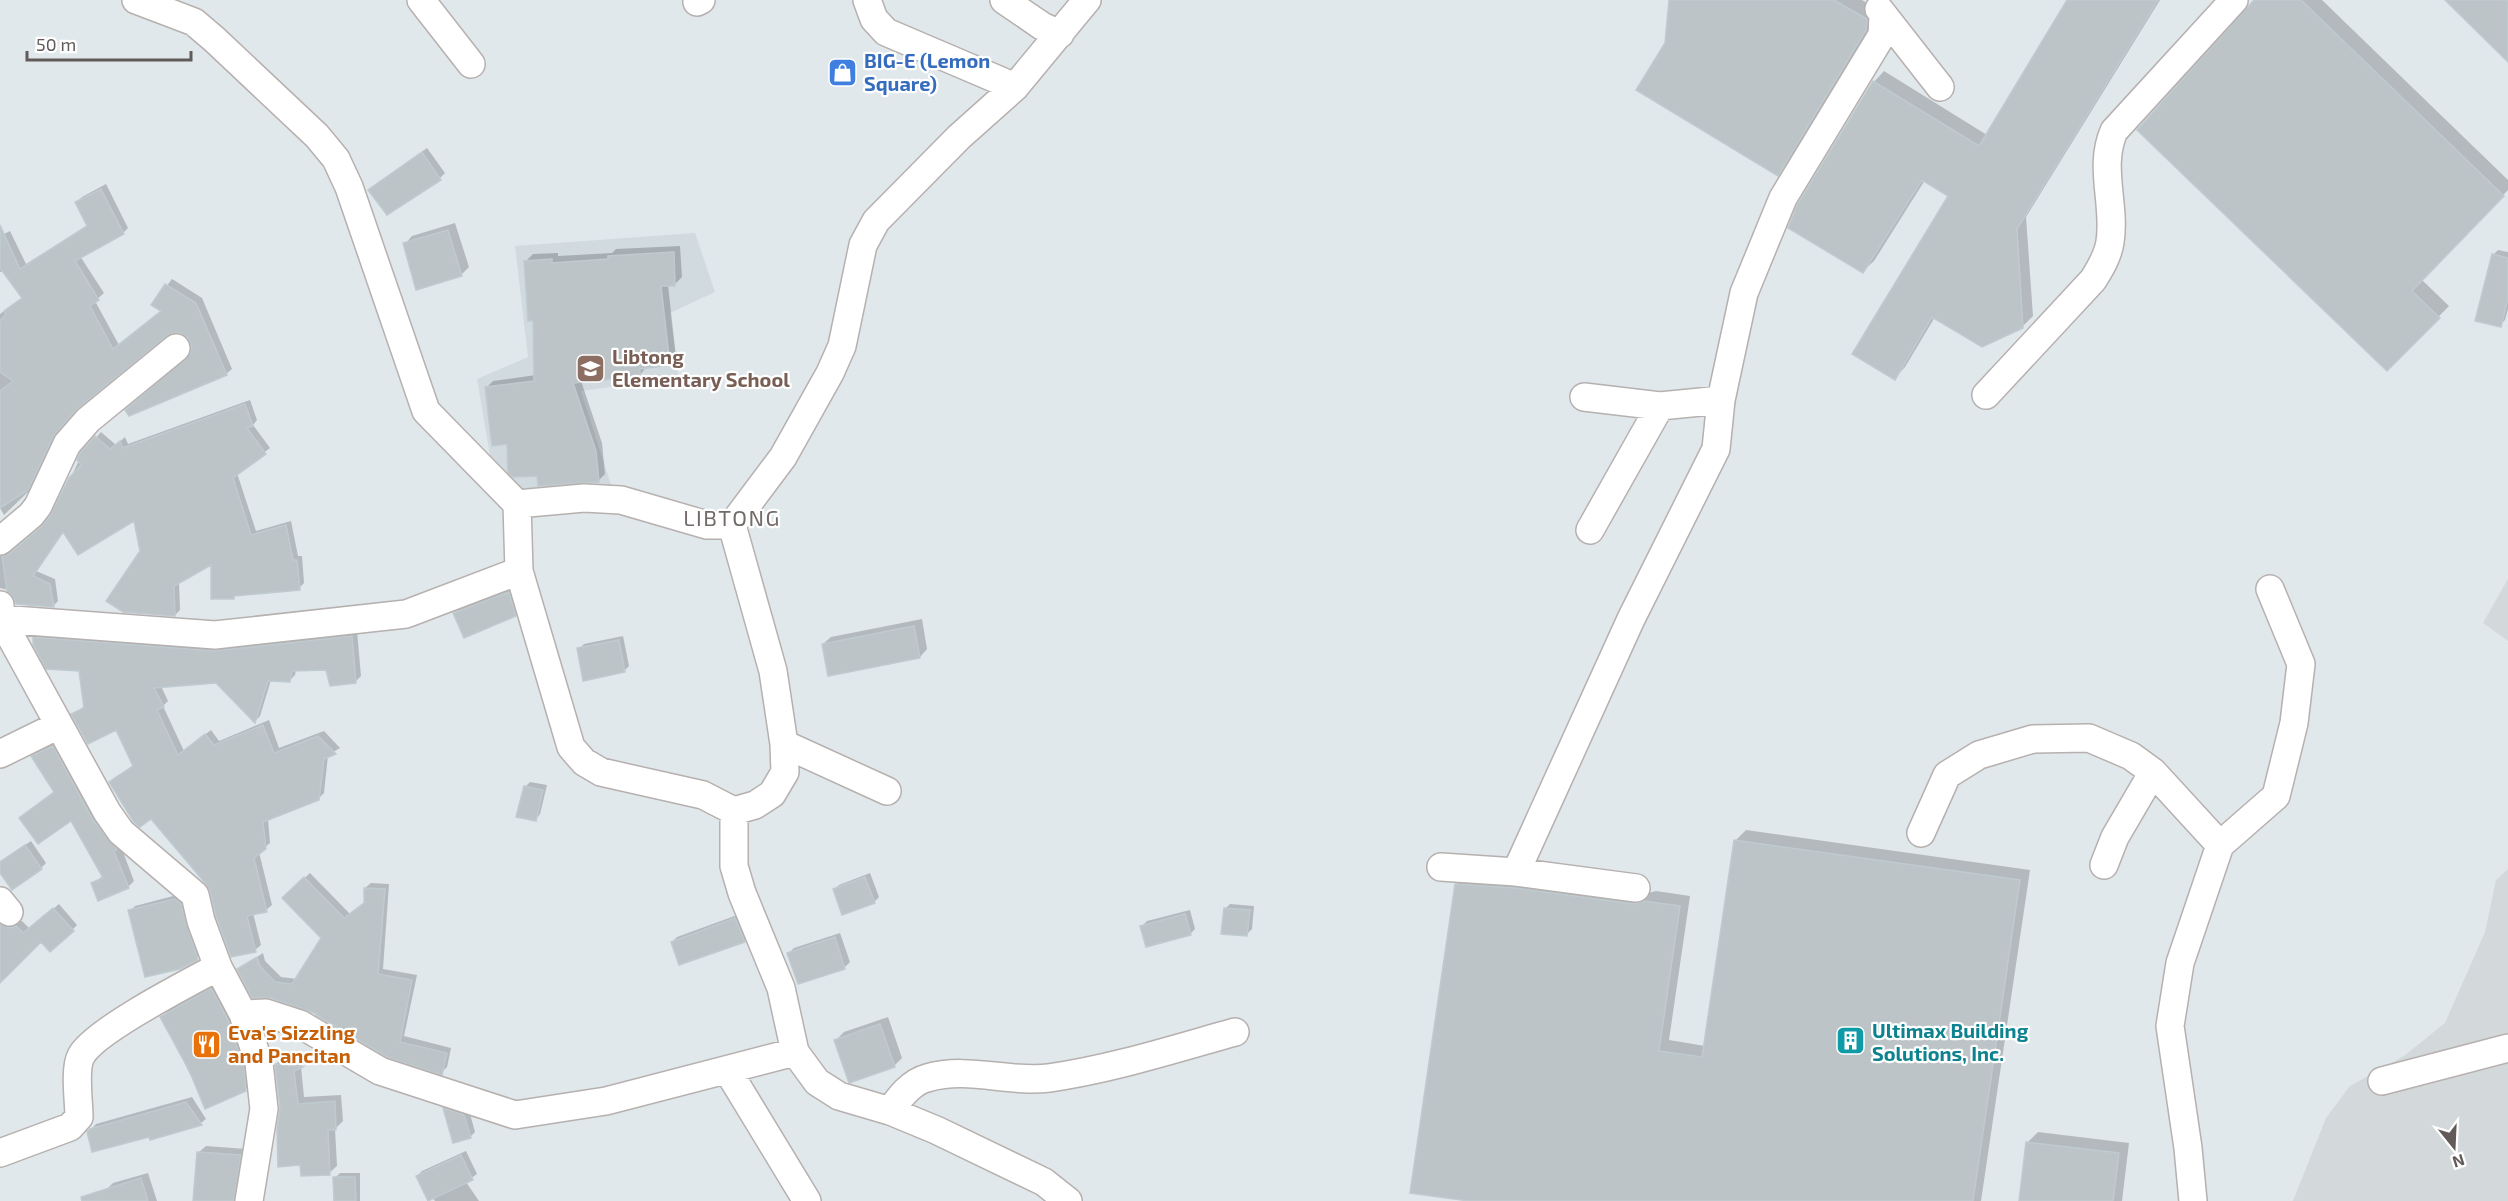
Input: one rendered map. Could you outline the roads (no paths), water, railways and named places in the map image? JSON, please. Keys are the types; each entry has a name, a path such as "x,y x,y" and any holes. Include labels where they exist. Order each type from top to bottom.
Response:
{"street":[{"path":"136,0 194,22 317,135 336,159 349,187 388,308 426,411 518,504 519,571 571,747 584,762 601,772 703,795 734,811 755,805 772,794 785,772 784,744 773,671 732,525"},
{"path":"421,0 471,64"},
{"path":"867,0 874,19 886,32 1015,87"},
{"path":"1004,0 1042,26 1059,34"},
{"path":"732,525 783,457 830,373 842,346 863,245 868,232 876,221 959,137 1015,87 1087,0"},
{"path":"1986,394 2093,280 2103,264 2110,244 2111,224 2107,146 2114,131 2234,0"},
{"path":"1879,8 1940,87"},
{"path":"1516,872 1631,618 1716,449 1721,400 1744,292 1783,198 1882,35 1879,8"},
{"path":"0,541 31,515 38,506 68,444 88,420 176,348"},
{"path":"1584,397 1660,406 1721,400"},
{"path":"1590,530 1660,406"},
{"path":"518,504 584,498 621,500 707,525 732,525"},
{"path":"0,614 215,635 406,614 519,571"},
{"path":"2193,1201 2188,1148 2170,1026 2180,963 2220,845 2276,796 2294,723 2301,664 2270,589"},
{"path":"0,614 106,812 121,832 195,895 201,921 218,967 243,1014 258,1062 264,1109 249,1201"},
{"path":"0,754 59,725"},
{"path":"1921,833 1947,775 1979,754 2032,739 2090,738 2131,756 2153,772 2220,845"},
{"path":"784,744 887,790"},
{"path":"2104,865 2115,837 2153,772"},
{"path":"734,811 734,867 742,893 781,988 795,1052 817,1082 839,1096 890,1111 936,1130 1044,1182 1068,1201"},
{"path":"1441,867 1516,872 1636,888"},
{"path":"0,1153 70,1127 79,1117 78,1076 81,1056 98,1038 160,998 218,967"},
{"path":"243,1014 266,1013 300,1024 380,1071 515,1115 606,1101 795,1052"},
{"path":"890,1111 903,1094 923,1079 951,1072 1047,1078 1116,1065 1235,1032"},
{"path":"2382,1081 2508,1048"},
{"path":"728,1071 807,1201"}],"place":[{"name":"BIG-E (Lemon Square)","path":"843,72"},
{"name":"Libtong Elementary School","path":"591,368"},
{"name":"Ultimax Building Solutions, Inc.","path":"1851,1041"},
{"name":"Eva's Sizzling and Pancitan","path":"207,1044"}],"district":[{"name":"LIBTONG","path":"732,517"}]}
